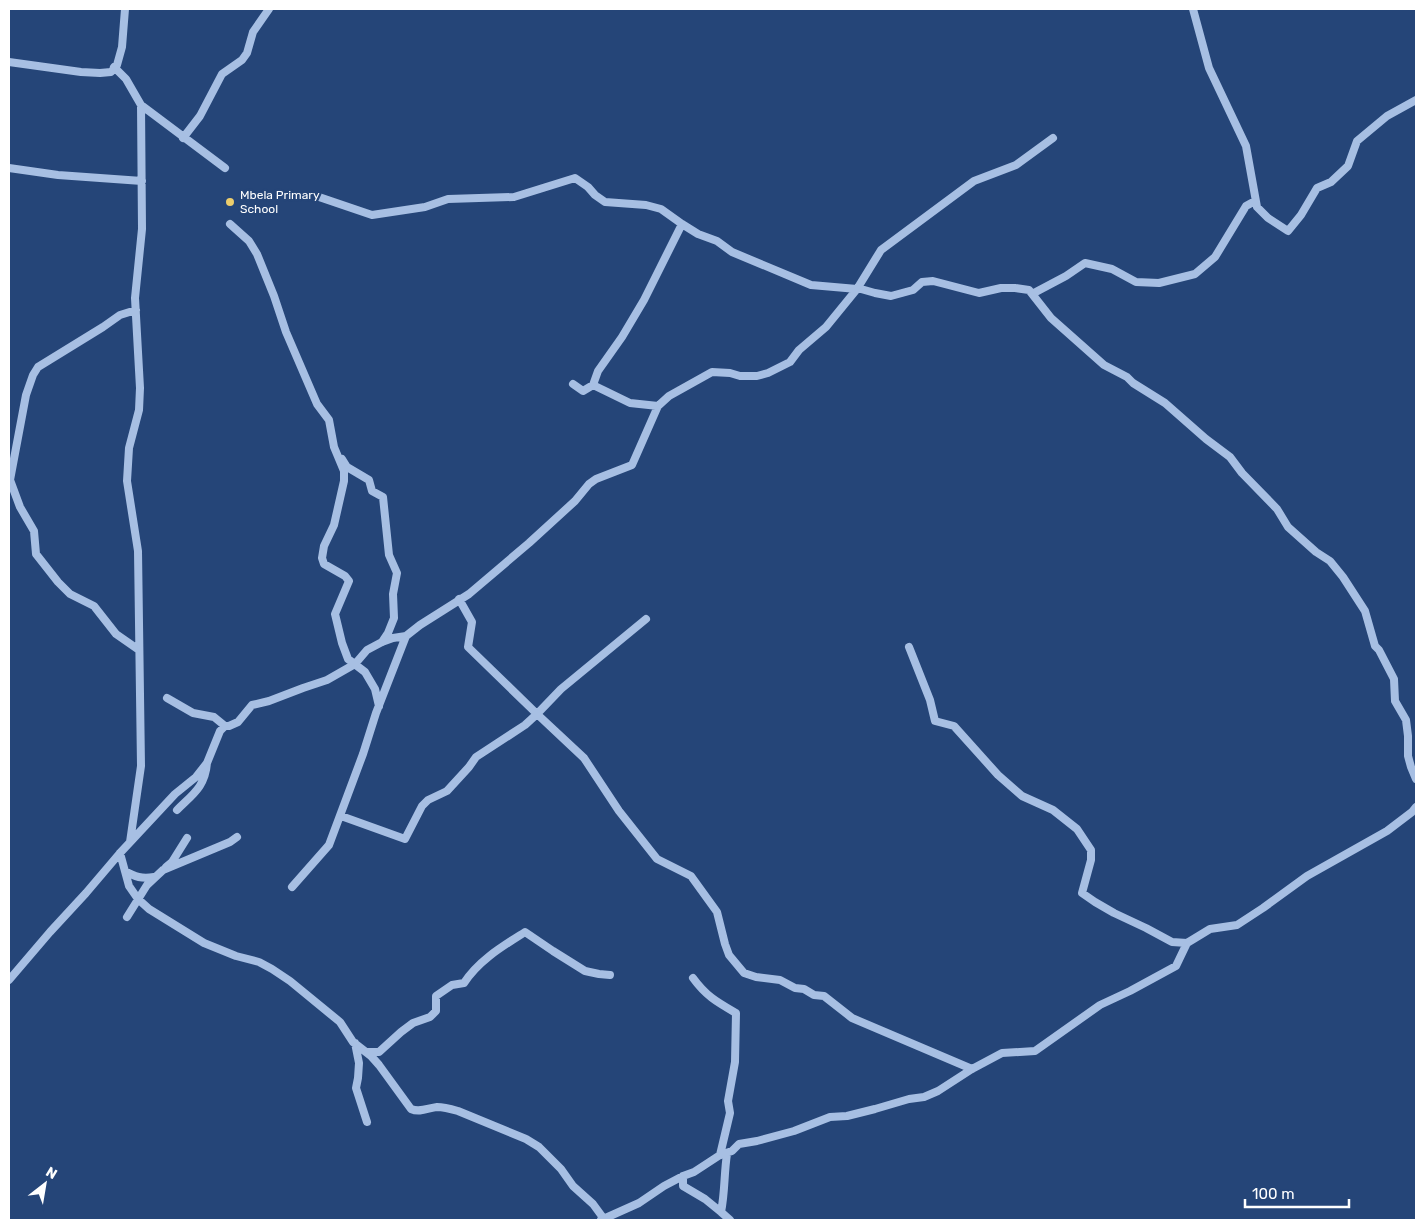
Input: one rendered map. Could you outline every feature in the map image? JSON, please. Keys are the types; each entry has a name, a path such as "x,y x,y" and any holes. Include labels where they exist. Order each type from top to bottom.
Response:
{"street":[{"path":"9,62 81,72 110,72 117,65 122,47 125,9"},
{"path":"183,138 200,116 222,74 242,60 254,32 269,9"},
{"path":"1193,9 1208,68 1246,146 1256,208 1288,231 1301,215 1317,188 1331,182 1348,166 1357,141 1386,116 1416,100"},
{"path":"114,67 126,79 141,105 225,168"},
{"path":"130,843 141,766 138,551 127,481 129,448 139,410 140,388 136,298 142,229 141,105"},
{"path":"177,810 200,787 220,731 225,726 238,722 252,705 269,701 327,680 355,664 367,650 393,638 406,636 468,594 529,543 575,501 589,484 596,479 632,465 658,406 669,396 712,372 730,373 740,376 757,376 768,373 790,362 799,350 826,327 856,289 881,250 974,181 1016,165 1053,138"},
{"path":"9,168 58,176 142,181"},
{"path":"318,197 372,215 424,207 448,199 514,197 575,178 605,202 646,205 661,209 698,234 717,241 732,252 811,285 861,289 891,296 913,290 922,282 933,281 979,292 1001,288 1029,290 1051,318 1104,365 1127,377 1164,403 1226,453 1242,473 1277,509 1288,527 1316,552 1330,561 1343,577 1365,611 1375,646 1394,678 1395,701 1406,720 1408,756 1416,779"},
{"path":"1032,294 1066,276 1085,263 1112,269 1136,282 1159,282 1195,274 1215,256 1246,206 1255,200"},
{"path":"230,224 249,241 257,254 286,332 317,404 329,420 334,447 344,471 344,481 334,525 324,546 322,558 324,564 345,576 349,581 335,614 342,644 348,659 365,672 375,689 379,706"},
{"path":"574,384 583,391 594,385 598,371 622,337 644,300 682,224"},
{"path":"136,310 120,315 38,367 26,395 10,480 20,507 34,531 36,554 70,594 94,606 116,634 139,650"},
{"path":"594,385 630,402 658,406"},
{"path":"334,447 347,466 369,480 372,491 382,497 389,555 397,573 393,594 394,618 382,642"},
{"path":"459,599 472,622 468,647 584,758 619,812 657,859 691,876 717,912 729,955 744,973 756,977 780,980 795,988 804,988 814,995 824,996 852,1018 972,1069"},
{"path":"341,816 405,839 422,806 428,800 447,791 476,757 524,725 561,689 646,619"},
{"path":"292,886 329,845 406,636"},
{"path":"909,647 930,700 935,721 954,726 998,775 1022,796 1053,810 1077,829 1091,850 1091,860 1082,892 1114,913 1172,942 1187,944"},
{"path":"167,698 193,713 214,717 225,726"},
{"path":"9,980 120,853 207,763"},
{"path":"120,853 129,886 138,899 149,909 204,943 236,956 259,962 272,969 330,1012 340,1022 355,1043 375,1060 415,1110 437,1107 458,1111 538,1147 561,1169 573,1186 593,1204 602,1220 639,1203 683,1176 732,1151 739,1144 794,1131 830,1116 847,1116 908,1098 924,1097 938,1091 972,1069 1002,1053 1035,1051 1100,1005 1130,992 1176,966 1187,944 1210,929 1237,925 1308,876 1387,831 1416,807"},
{"path":"163,870 230,842 237,837"},
{"path":"127,917 147,885 172,862 187,838"},
{"path":"125,871 143,879 154,877"},
{"path":"366,1052 379,1052 413,1023 430,1017 436,1011 436,996 452,985 464,983 470,974 496,951 525,932 584,970 610,975"},
{"path":"693,978 709,997 736,1013 735,1062 728,1101 730,1113 724,1155 724,1199 721,1212"},
{"path":"355,1043 359,1063 356,1088 366,1122"},
{"path":"683,1176 683,1186 705,1199 730,1220"}],"place":[{"name":"Mbela Primary School","path":"230,202"}]}
